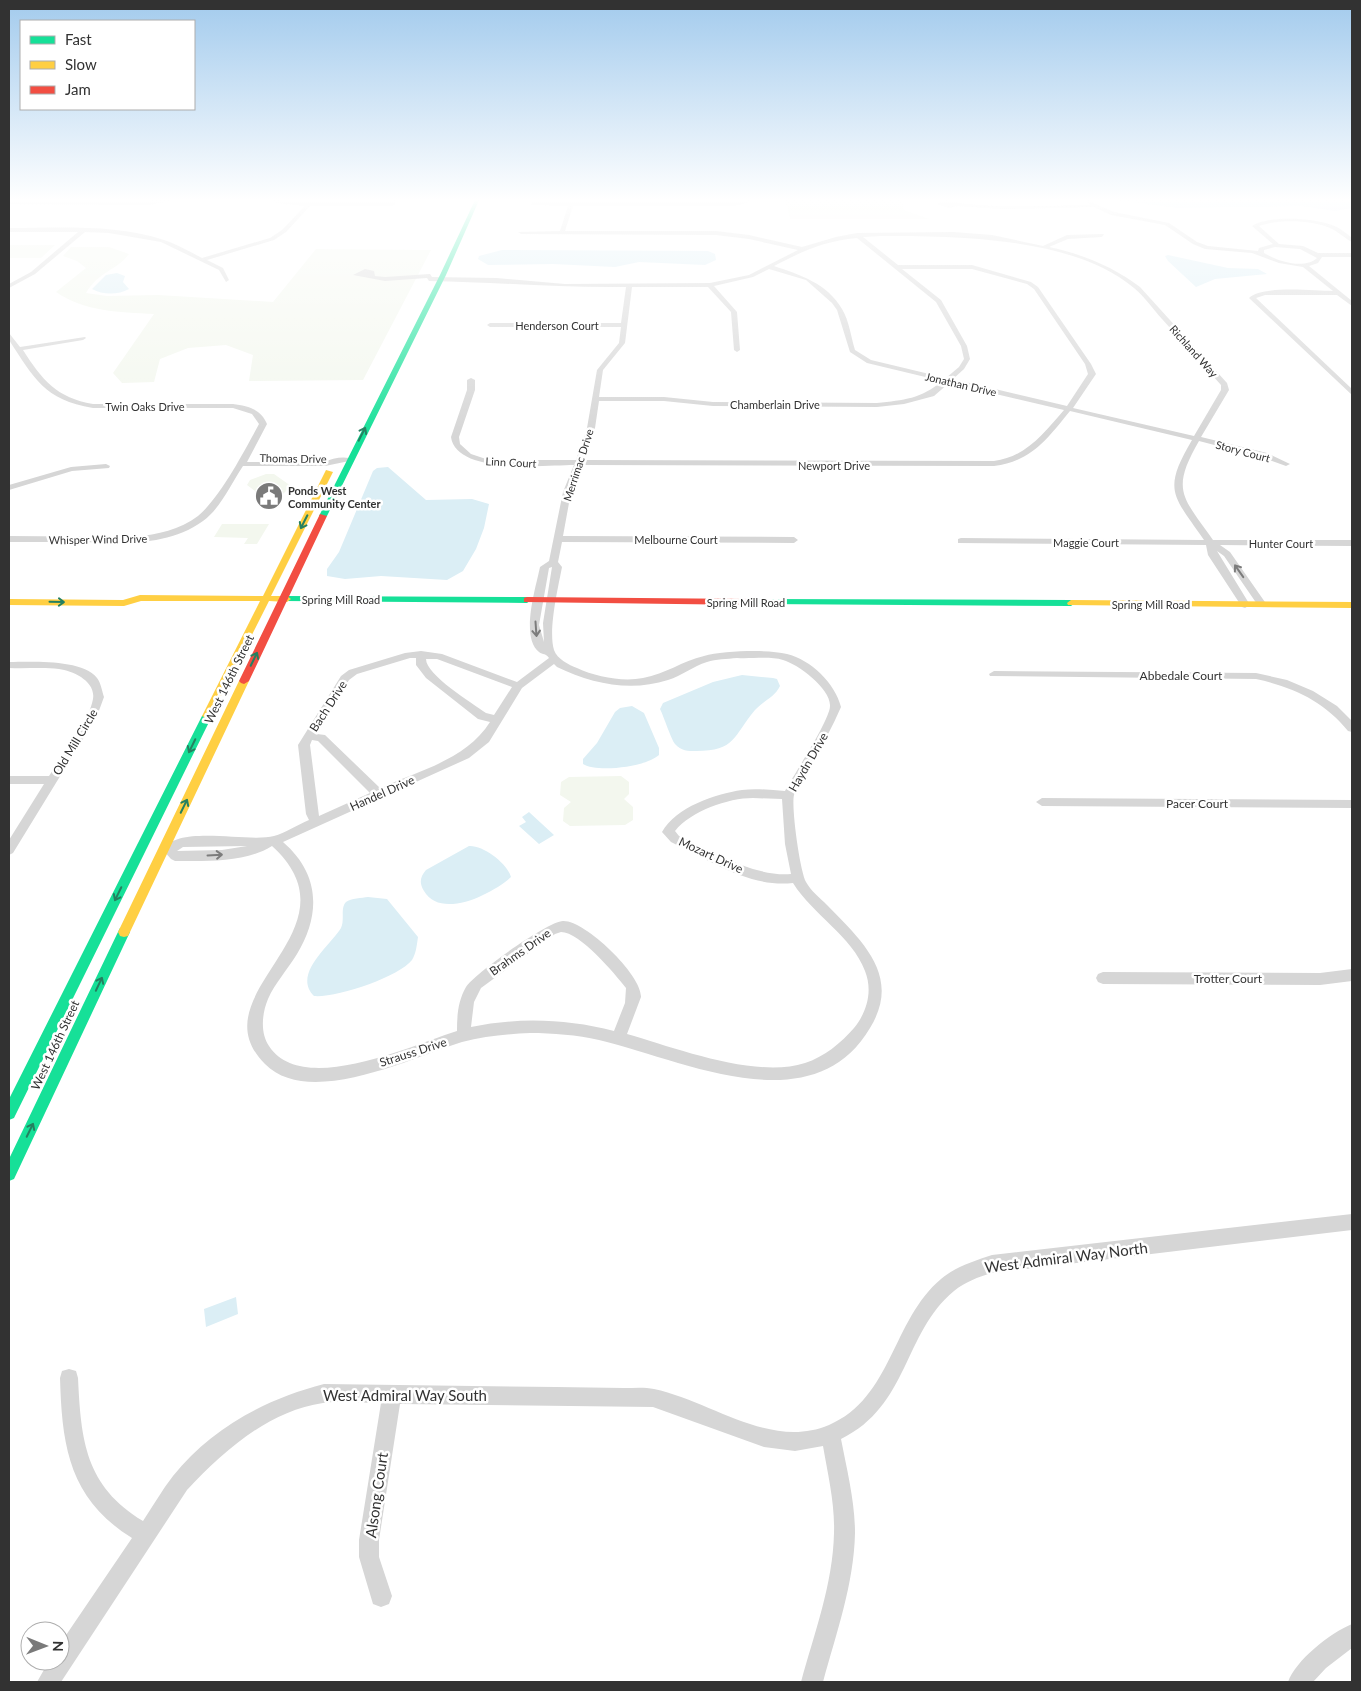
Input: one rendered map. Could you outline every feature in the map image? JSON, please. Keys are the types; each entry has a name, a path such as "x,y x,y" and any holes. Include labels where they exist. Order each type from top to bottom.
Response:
{"main road":[{"name":"West 146th Street","path":"402,331 435,277"},
{"name":"West 146th Street","path":"9,1174 166,850 283,599 393,374 435,277"},
{"path":"379,374 393,374"},
{"name":"West 146th Street","path":"9,1113 343,444"},
{"name":"Spring Mill Road","path":"9,592 132,594 140,598"},
{"name":"Spring Mill Road","path":"9,602 124,603 140,598 1352,605"}],"street":[{"path":"9,286 26,277"},
{"name":"Richland Way","path":"372,277 385,279 435,277 507,279 551,285 629,286 710,284 748,277"},
{"name":"Jonathan Drive","path":"801,277 808,279 834,302 840,310 852,351 859,357 875,364 1198,439"},
{"name":"Chamberlain Drive","path":"595,399 664,399 713,404 887,404 926,397 948,381 966,363 967,354 939,301 910,277"},
{"name":"Newport Drive","path":"578,464 992,464 1014,459 1029,451 1067,408 1090,380 1091,370 1036,288 1022,280 1010,277"},
{"name":"Richland Way","path":"1123,277 1129,280 1224,384 1225,390 1198,439 1181,465 1177,487 1182,502 1210,542 1213,555 1246,605"},
{"path":"1319,277 1352,304"},
{"path":"710,284 734,312 738,350"},
{"name":"Merrimac Drive","path":"551,655 543,650 535,632 544,567 553,562 567,492 591,428 600,370 620,347 625,325 629,286"},
{"path":"1338,293 1265,293 1252,298 1352,393"},
{"name":"Henderson Court","path":"490,325 625,325"},
{"name":"Twin Oaks Drive","path":"9,334 46,388 71,402 93,406 233,406 254,412 262,418 263,424 243,460"},
{"path":"19,349 83,338"},
{"name":"Linn Court","path":"471,380 471,390 455,437 456,445 463,453 475,459 496,463 578,464"},
{"name":"Story Court","path":"1198,439 1264,455 1286,464"},
{"name":"Thomas Drive","path":"243,460 325,464 336,460 350,460"},
{"name":"Whisper Wind Drive","path":"9,539 123,541 147,539 169,534 191,525 206,514 243,460"},
{"path":"9,488 70,468 106,466"},
{"name":"Melbourne Court","path":"558,539 794,540"},
{"name":"Maggie Court","path":"961,541 1210,542"},
{"path":"1210,542 1227,554 1262,605"},
{"name":"Hunter Court","path":"1210,542 1352,543"},
{"name":"Merrimac Drive","path":"551,655 548,623 557,567 553,562"},
{"path":"420,654 421,665 430,676 482,716 498,720"},
{"name":"Bach Drive","path":"316,823 312,814 304,745 330,699 345,678 354,672 386,660 420,654 438,656 518,686"},
{"name":"Handel Drive","path":"166,850 175,856 229,854 253,850 465,755 485,739 518,686 551,655"},
{"name":"Haydn Drive","path":"551,655 561,665 584,676 624,682 666,677 716,657 774,656 801,664 828,687 833,694 836,707 824,734 788,795 791,844 797,878 804,889 843,931 869,964 876,988 873,1008 858,1034 834,1056 818,1065 801,1071"},
{"name":"Old Mill Circle","path":"9,665 73,669 93,680 98,689 97,706 92,716 9,850"},
{"name":"Abbedale Court","path":"994,674 1256,676 1308,692 1333,708 1352,728"},
{"path":"308,736 321,738 379,794"},
{"path":"9,780 52,780"},
{"name":"Mozart Drive","path":"788,795 744,794 731,796 674,822 668,832 675,839 758,876 777,880 797,878"},
{"name":"Pacer Court","path":"1042,802 1352,804"},
{"name":"Strauss Drive","path":"274,840 294,861 301,872 306,892 306,907 299,937 292,951 266,985 255,1012 254,1025 259,1043 267,1056 276,1064 301,1073 334,1075 371,1066 464,1035 524,1027 542,1027 583,1030 735,1069 772,1074 801,1071"},
{"path":"140,850 166,850"},
{"name":"Brahms Drive","path":"464,1035 464,1011 470,992 476,984 550,930 562,926 577,931 624,974 631,984 633,1000 618,1039"},
{"name":"Trotter Court","path":"1103,978 1320,979 1352,975"},
{"name":"West Admiral Way North","path":"830,1434 856,1422 870,1408 889,1382 929,1306 940,1291 956,1278 977,1269 992,1264 1352,1222"},
{"path":"69,1378 71,1428 76,1456 86,1478 101,1500 113,1512 145,1534"},
{"name":"West Admiral Way South","path":"48,1682 180,1483 205,1456 231,1433 257,1416 282,1404 324,1392 653,1398 681,1406 748,1432 778,1440 802,1441 830,1434"},
{"name":"Alsong Court","path":"381,1596 369,1557 369,1540 392,1393"},
{"path":"812,1682 836,1584 844,1533 844,1514 830,1434"},
{"path":"1299,1682 1318,1660 1352,1635"}],"shaded area":[{"path":"75,277 100,277 86,293 107,296 158,295 273,302 293,277 417,277 363,380 249,381 253,355 226,345 188,348 160,359 154,382 122,383 113,373 154,314 103,310 79,304 56,292"},
{"path":"104,277 125,277 123,282 129,289 110,294 92,289"},
{"path":"1185,277 1237,277 1215,279 1196,287"},
{"path":"388,467 426,500 472,499 489,504 484,528 476,549 463,571 447,580 381,576 345,579 327,576 327,569 339,552 373,471 377,468"},
{"path":"266,474 274,474 291,486 278,499 257,498 259,494 247,485 250,480"},
{"path":"222,524 269,524 257,544 244,544 248,538 214,537"},
{"path":"742,675 777,679 780,686 775,693 755,710 726,745 709,750 696,751 685,750 677,746 660,709 663,703 713,682"},
{"path":"632,706 644,713 659,748 659,755 644,763 621,767 599,768 583,764 583,759 597,743 615,712 620,708"},
{"path":"621,776 629,782 629,794 624,799 633,807 633,820 625,825 570,826 563,821 564,808 571,802 560,795 561,782 569,777"},
{"path":"529,812 554,835 539,844 519,826 526,822 522,817"},
{"path":"469,846 481,848 494,856 505,866 511,877 503,884 480,897 467,901 454,904 442,903 432,899 421,885 421,878 426,870"},
{"path":"357,898 387,899 418,937 412,960 405,967 394,973 366,985 337,994 314,996 308,988 307,979 315,960 341,928 344,905 346,902"},
{"path":"236,1297 238,1314 206,1327 204,1309"}],"traffic: fast":[{"path":"323,516 442,277"},
{"path":"287,599 527,600"},
{"path":"752,602 1071,603"},
{"path":"9,1113 207,716"},
{"path":"9,1174 124,932"}],"traffic: slow":[{"path":"207,716 329,472"},
{"path":"9,602 124,603 140,598 287,599"},
{"path":"1071,603 1352,605"},
{"path":"124,932 244,681"}],"traffic: jam":[{"path":"244,681 323,516"},
{"path":"527,600 752,602"}],"place":[{"name":"Ponds West Community Center","path":"269,496"}]}
